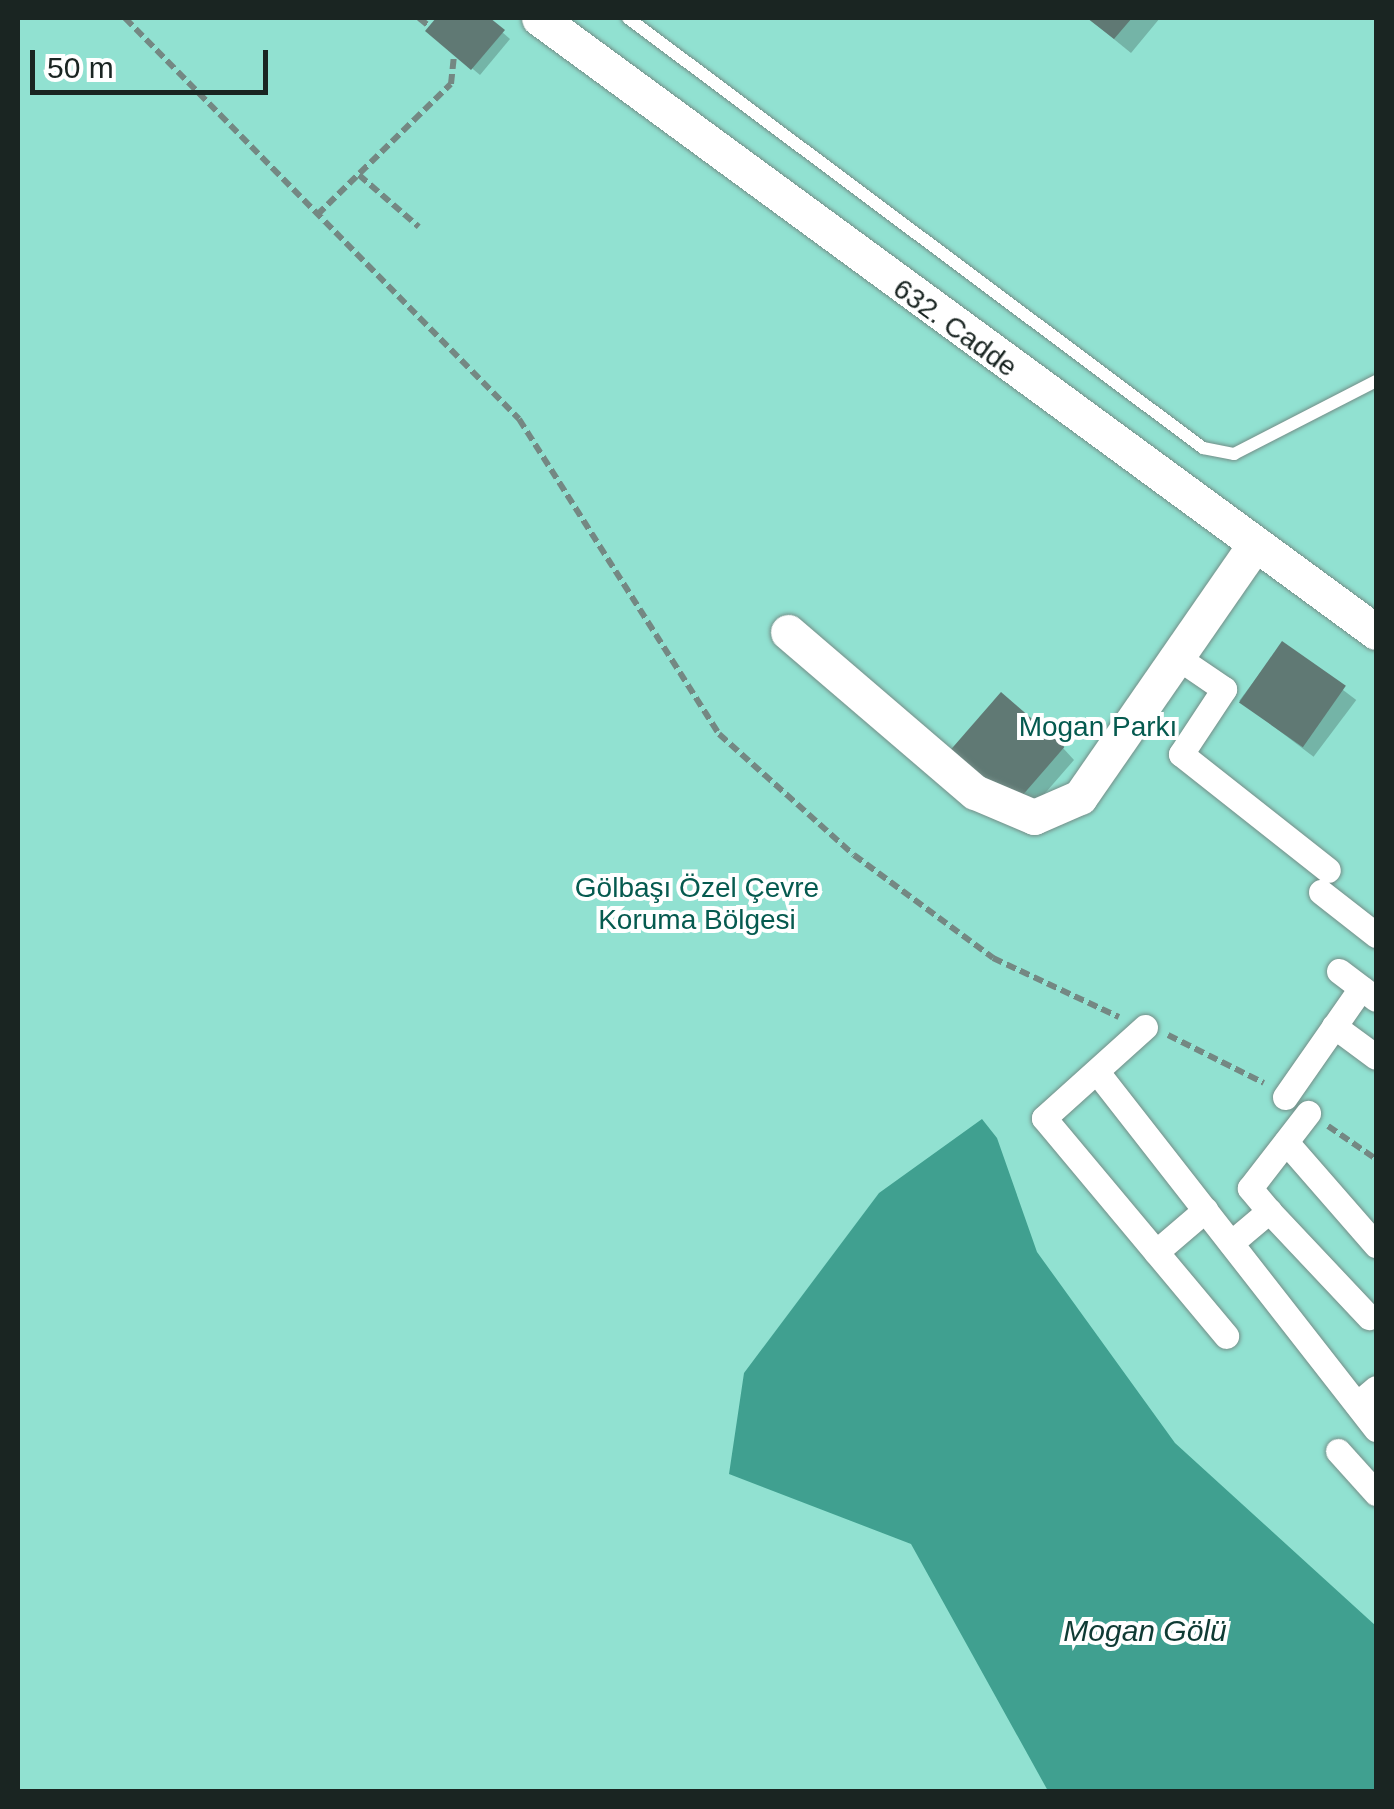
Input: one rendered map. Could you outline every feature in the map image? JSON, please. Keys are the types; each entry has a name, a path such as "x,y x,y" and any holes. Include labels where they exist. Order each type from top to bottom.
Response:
{"street":[{"name":"632. Cadde","path":"539,18 1376,632"},
{"path":"788,632 975,792 1034,817 1080,797 1255,544"},
{"path":"1177,657 1224,689 1181,754 1325,881 1376,935"},
{"path":"1285,1096 1334,1026 1369,994 1339,972"},
{"path":"1145,1026 1044,1118 1226,1336"},
{"path":"1334,1026 1376,1057"},
{"path":"1097,1072 1231,1242 1367,1396 1376,1429"},
{"path":"1308,1113 1250,1188 1374,1317"},
{"path":"1286,1142 1376,1245"},
{"path":"1156,1252 1206,1210"},
{"path":"1231,1242 1269,1211"},
{"path":"1338,1451 1376,1493"}],"lane":[{"path":"628,18 1203,448 1234,454 1376,381"}],"path":[{"path":"125,18 519,419 719,734 854,855 993,958 1145,1026 1285,1096"},
{"path":"420,18 429,26"},
{"path":"318,216 452,84 454,56"},
{"path":"359,175 419,227"},
{"path":"1308,1113 1376,1160"}],"green space":[{"name":"Gölbaşı Özel Çevre Koruma Bölgesi","path":"18,18 1376,18 1376,1791 18,1791"}],"water":[{"name":"Mogan Gölü","path":"982,1119 997,1138 1037,1252 1175,1443 1376,1626 1376,1791 1048,1791 911,1544 729,1474 744,1373 879,1193"}],"building":[{"path":"436,18 490,18 505,30 471,70 425,31"},
{"path":"1087,18 1132,18 1114,39"},
{"path":"1282,641 1346,686 1303,747 1239,702"},
{"path":"1001,692 1064,747 1013,806 950,751"}],"park label":[{"name":"Mogan Parkı","path":"1098,727"}]}
